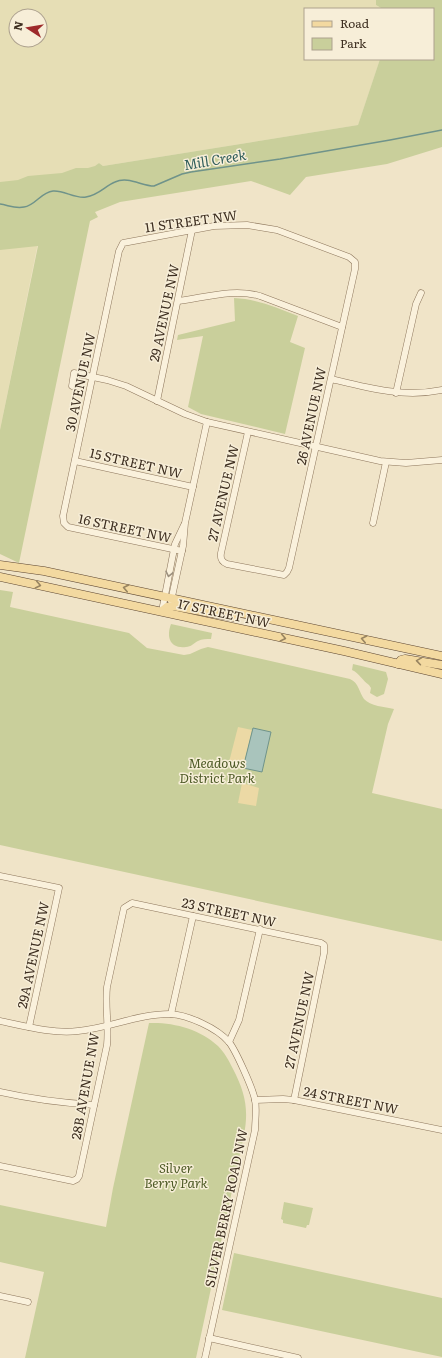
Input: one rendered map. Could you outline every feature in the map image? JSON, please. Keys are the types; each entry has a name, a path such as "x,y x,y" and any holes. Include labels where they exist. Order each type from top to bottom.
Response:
{"main road":[{"name":"17 STREET NW","path":"0,565 44,571 167,605 442,674"},
{"name":"17 STREET NW","path":"0,576 167,605 260,617 442,656"},
{"path":"398,664 404,659 442,665"}],"street":[{"name":"11 STREET NW","path":"121,245 128,242 192,230 230,225 260,226 286,233 349,257 354,262"},
{"name":"29 AVENUE NW","path":"158,411 192,230"},
{"name":"30 AVENUE NW","path":"64,523 63,516 74,461 121,245"},
{"name":"26 AVENUE NW","path":"286,574 289,568 355,269 354,262"},
{"path":"178,302 234,292 247,293 260,296 342,327"},
{"path":"396,393 416,304 421,294"},
{"path":"72,386 74,373 126,386 185,414 207,422 248,432 386,462 412,463 442,460"},
{"path":"331,379 396,393 423,393 442,390"},
{"path":"167,605 182,551 185,523 207,422"},
{"name":"27 AVENUE NW","path":"248,432 221,553 221,560 227,564 279,575 286,574"},
{"name":"15 STREET NW","path":"74,461 193,487"},
{"path":"373,523 386,462"},
{"name":"16 STREET NW","path":"64,523 68,526 182,551"},
{"path":"167,605 174,550 185,523"},
{"name":"29A AVENUE NW","path":"0,876 59,888 29,1027"},
{"name":"23 STREET NW","path":"129,904 134,903 324,945"},
{"name":"28B AVENUE NW","path":"0,1166 73,1181 79,1176 107,1045 106,999 108,987 124,908 129,904"},
{"path":"172,1014 193,916"},
{"path":"229,1042 239,1020 260,930"},
{"name":"27 AVENUE NW","path":"294,1100 324,954 324,945"},
{"name":"SILVER BERRY ROAD NW","path":"0,1021 29,1027 78,1031 138,1018 172,1014 197,1021 213,1029 229,1042 244,1072 255,1100 255,1130 205,1358"},
{"path":"0,1092 26,1098 62,1103 94,1105"},
{"name":"24 STREET NW","path":"255,1100 294,1100 442,1130"},
{"path":"0,1296 28,1302"},
{"path":"209,1338 298,1358"}],"shaded area":[{"path":"0,0 376,0 376,5 381,8 304,8 304,60 380,60 358,125 103,166 99,163 45,208 0,430"}],"green space":[{"path":"376,0 442,0 442,147 387,164 306,177 290,195 251,181 120,202 95,212 98,217 90,221 19,563 0,554 0,430 38,246 0,250 0,182 18,180 28,176 62,173 76,168 88,168 99,163 103,166 358,125 380,60 434,60 434,8 381,8 376,5"},
{"path":"234,298 259,302 298,316 290,342 305,348 285,434 201,414 188,407 203,336 177,340 178,335 235,321"},
{"name":"Meadows District Park","path":"0,590 13,592 10,607 129,633 147,648 184,655 208,647 350,679 355,683 364,699 378,706 394,709 388,724 372,793 442,809 442,941 0,845"},
{"path":"171,624 212,633 211,639 200,640 188,647 176,646 169,638"},
{"path":"353,664 386,672 388,679 384,694 377,697 370,693 371,688 369,685 352,670"},
{"name":"Silver Berry Park","path":"149,1023 177,1025 195,1031 211,1040 225,1054 237,1077 245,1101 246,1117 244,1135 196,1358 25,1358 44,1272 0,1262 0,1205 106,1227"},
{"path":"284,1202 313,1208 309,1225 307,1225 306,1228 283,1223 283,1220 281,1219"},
{"path":"234,1253 442,1298 442,1357 222,1310"}],"sand":[{"path":"238,727 252,730 244,765 229,762"},
{"path":"242,783 259,788 256,806 238,803"}],"water":[{"path":"253,728 271,732 262,772 243,768"}],"waterway":[{"name":"Mill Creek","path":"0,204 18,208 28,206 45,194 53,191 78,197 86,197 91,196 120,180 154,186 182,174 191,172 280,159 442,130"}]}
